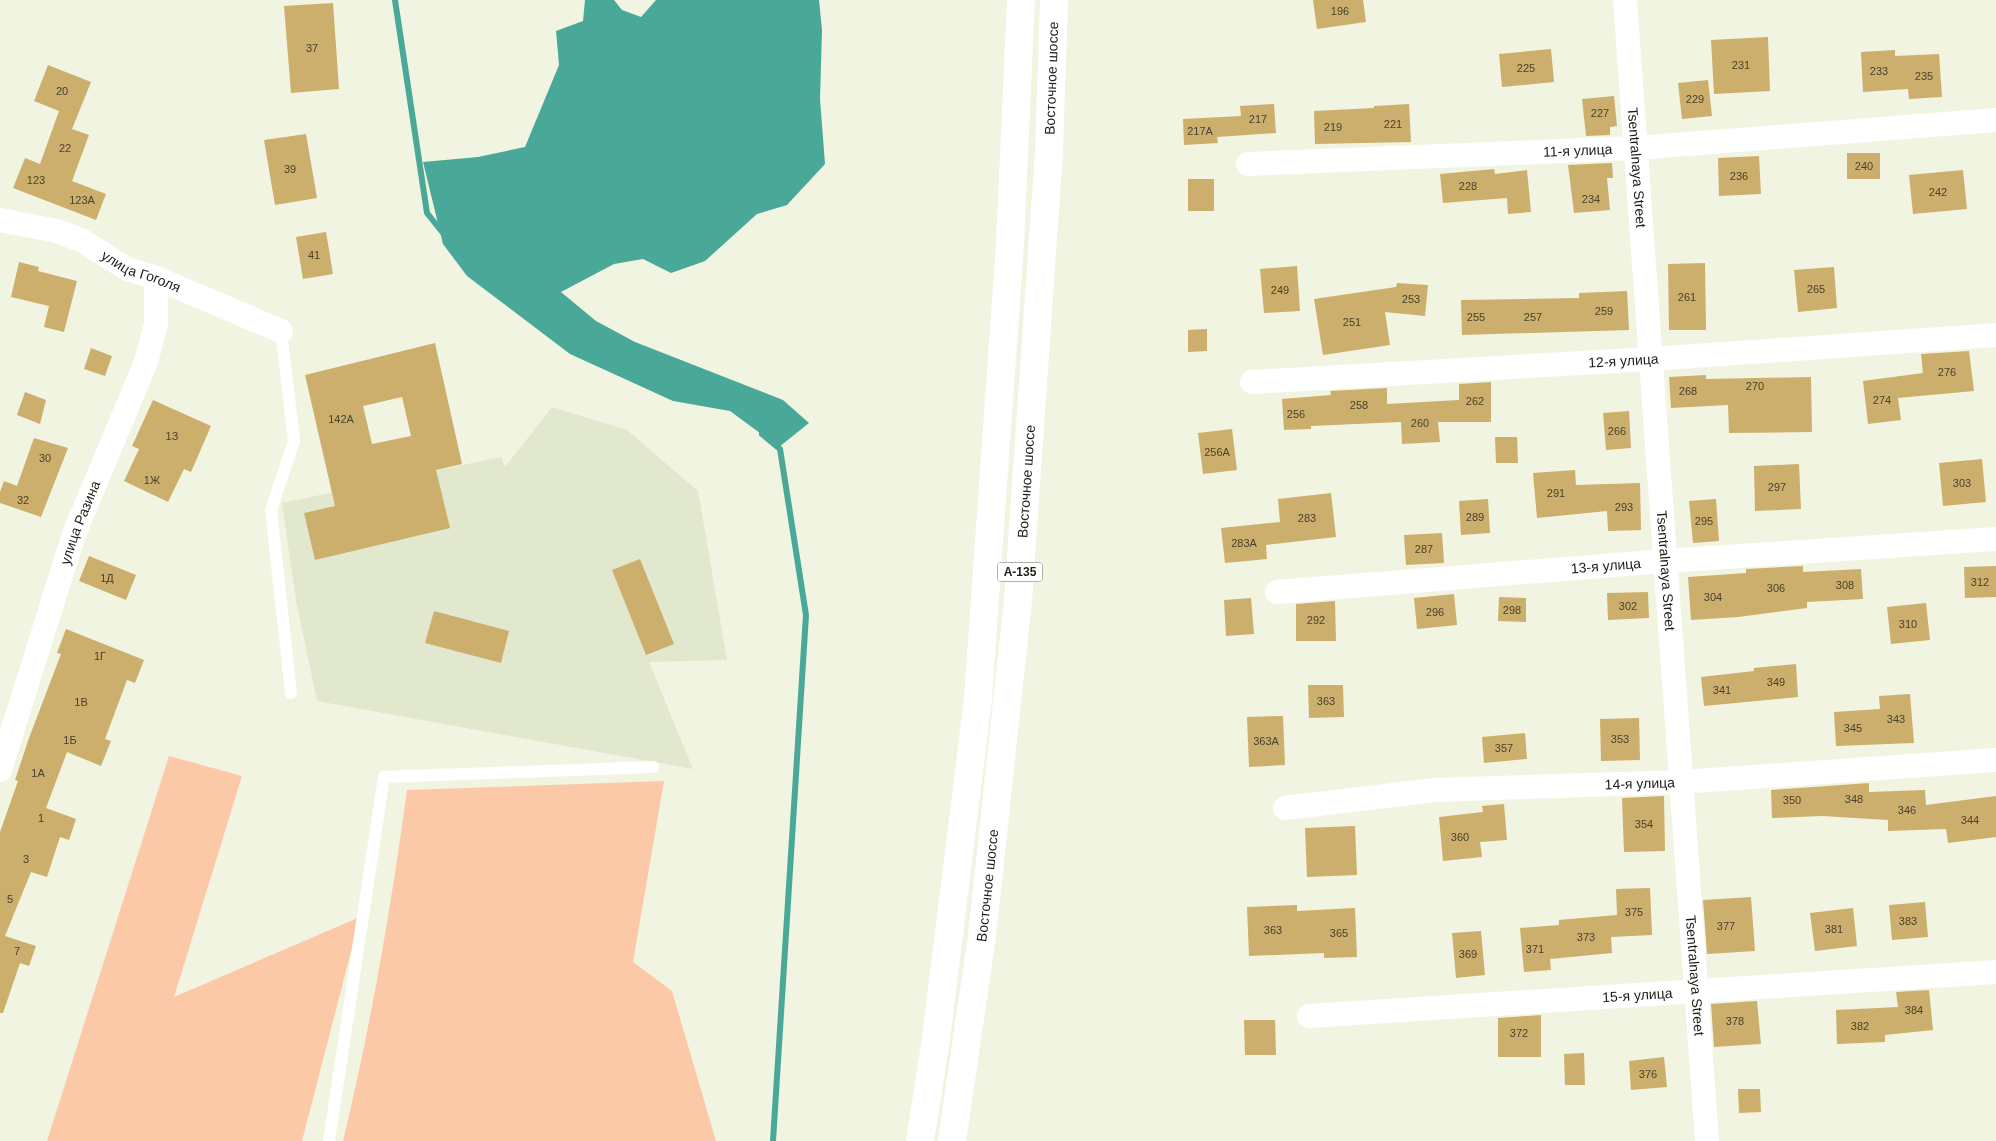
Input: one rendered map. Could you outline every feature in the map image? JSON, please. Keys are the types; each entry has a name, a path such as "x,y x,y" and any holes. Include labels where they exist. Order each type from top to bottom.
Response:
{"highway":[{"name":"А-135","path":"920,1141 936,1040 978,698 1010,244 1021,0"},
{"name":"Восточное шоссе","path":"952,1141 982,936 1018,600 1049,152 1054,0"}],"street":[{"name":"Tsentralnaya Street","path":"1625,0 1707,1141"},
{"name":"11-я улица","path":"1248,164 1636,148 1996,120"},
{"name":"улица Гоголя","path":"0,220 57,231 84,241 127,269 156,278 281,331"},
{"name":"улица Разина","path":"2,758 74,534 146,362 156,324 156,278"},
{"name":"12-я улица","path":"1252,382 1651,359 1996,335"},
{"name":"13-я улица","path":"1277,592 1664,561 1996,539"},
{"name":"14-я улица","path":"1285,808 1435,790 1681,782 1996,760"},
{"name":"15-я улица","path":"1309,1016 1996,972"}],"lane":[{"path":"281,331 294,441 271,510 290,693"},
{"path":"329,1141 384,777 653,767"}],"shaded area":[{"path":"552,407 627,430 698,491 727,660 649,662 693,769 317,701 296,601 282,503 501,457 505,467"},
{"path":"169,756 242,776 174,997 360,917 302,1141 47,1141"},
{"path":"664,781 633,962 672,991 716,1141 343,1141 363,1054 380,966 407,790"}],"water":[{"path":"585,0 614,0 622,10 641,17 656,0 819,0 822,30 820,99 825,164 787,205 757,214 705,261 671,273 643,259 614,264 561,292 596,321 635,342 783,400 809,423 779,447 730,411 673,401 570,354 467,276 443,244 423,162 478,157 525,147 559,65 556,31 583,21"}],"building":[{"path":"1313,0 1363,0 1366,22 1317,29"},
{"path":"333,3 339,89 291,93 284,6"},
{"path":"1768,37 1770,91 1714,94 1711,40"},
{"path":"1551,49 1554,82 1502,87 1499,54"},
{"path":"1895,50 1895,56 1939,54 1942,97 1909,99 1908,89 1863,92 1861,52"},
{"path":"48,65 91,82 72,129 89,135 72,181 106,194 96,220 13,188 25,158 40,164 59,111 34,101"},
{"path":"1708,80 1712,116 1682,119 1678,83"},
{"path":"1614,96 1617,126 1610,127 1610,135 1586,136 1582,99"},
{"path":"1274,104 1276,133 1217,137 1218,143 1184,145 1183,119 1241,116 1240,106"},
{"path":"1409,104 1411,142 1315,144 1314,111"},
{"path":"306,134 317,198 275,205 264,140"},
{"path":"1847,153 1880,153 1880,179 1847,179"},
{"path":"1759,156 1761,194 1719,196 1718,158"},
{"path":"1612,163 1613,178 1607,178 1610,210 1574,213 1568,165"},
{"path":"1494,169 1495,174 1527,170 1531,212 1508,214 1507,198 1443,203 1440,174"},
{"path":"1963,170 1967,209 1913,214 1909,175"},
{"path":"1188,179 1214,179 1214,211 1188,211"},
{"path":"326,232 333,274 303,279 296,237"},
{"path":"19,262 39,267 38,271 77,281 64,332 44,327 49,306 11,297"},
{"path":"1705,263 1706,330 1669,330 1668,264"},
{"path":"1297,266 1300,311 1264,313 1260,269"},
{"path":"1834,267 1837,308 1798,312 1794,270"},
{"path":"1397,283 1428,285 1425,316 1385,312 1390,345 1323,355 1314,299 1396,287"},
{"path":"1627,291 1629,330 1462,335 1461,300 1579,298 1579,293"},
{"path":"1207,329 1207,351 1188,352 1188,330"},
{"path":"435,343 462,464 436,470 450,528 315,560 304,513 335,506 305,375","holes":["402,397 411,436 372,444 363,406"]},
{"path":"91,348 112,356 105,376 84,369"},
{"path":"1969,351 1974,391 1898,398 1901,420 1868,424 1863,381 1923,373 1921,354"},
{"path":"1706,375 1706,379 1811,377 1812,432 1729,433 1728,405 1671,408 1669,377"},
{"path":"1491,382 1491,422 1438,422 1440,442 1402,444 1401,422 1311,426 1311,429 1284,430 1282,399 1331,395 1330,391 1387,388 1387,404 1459,400 1459,384"},
{"path":"25,392 46,400 40,424 17,415"},
{"path":"153,400 211,426 191,472 184,469 168,502 124,481 139,449 132,446"},
{"path":"1629,411 1631,448 1606,450 1603,413"},
{"path":"1232,429 1237,470 1203,474 1198,433"},
{"path":"1495,437 1517,437 1518,463 1496,463"},
{"path":"34,438 68,448 41,517 0,503 0,492 4,481 17,486"},
{"path":"1982,459 1986,502 1943,506 1939,463"},
{"path":"1799,464 1801,509 1755,511 1754,466"},
{"path":"1575,470 1576,485 1640,483 1641,530 1608,531 1607,511 1537,518 1533,473"},
{"path":"1331,493 1336,537 1266,545 1267,559 1225,563 1221,528 1280,522 1278,499"},
{"path":"1488,499 1490,533 1461,535 1459,501"},
{"path":"1716,499 1719,541 1693,543 1689,501"},
{"path":"1442,533 1444,563 1406,565 1404,535"},
{"path":"89,556 136,575 126,600 79,581"},
{"path":"640,559 674,644 646,655 612,570"},
{"path":"1803,566 1803,572 1861,569 1863,599 1807,602 1807,608 1738,617 1691,620 1688,577 1746,573 1746,569"},
{"path":"1996,566 1996,597 1965,598 1964,567"},
{"path":"1648,592 1649,618 1608,620 1607,593"},
{"path":"1454,594 1457,625 1417,629 1414,598"},
{"path":"1499,597 1526,598 1526,622 1498,621"},
{"path":"1251,598 1254,634 1226,636 1224,600"},
{"path":"1335,601 1336,641 1296,641 1296,604"},
{"path":"1926,603 1930,640 1891,644 1887,607"},
{"path":"434,611 509,631 501,663 425,643"},
{"path":"66,629 144,660 135,683 127,680 105,739 111,741 101,766 67,752 46,808 76,819 69,840 60,837 47,877 31,872 5,936 36,946 29,966 20,963 3,1013 0,1013 0,832 18,781 15,780 29,738 61,654 57,653"},
{"path":"1796,664 1798,697 1704,706 1701,677 1754,671 1754,668"},
{"path":"1308,685 1343,685 1344,717 1309,718"},
{"path":"1910,694 1914,743 1836,746 1834,712 1880,709 1879,696"},
{"path":"1283,716 1285,765 1249,767 1247,717"},
{"path":"1639,718 1640,760 1601,761 1600,719"},
{"path":"1525,733 1527,759 1484,763 1482,737"},
{"path":"1869,783 1869,792 1925,790 1926,805 1996,796 1996,837 1948,843 1946,829 1888,831 1888,820 1822,816 1772,818 1771,790"},
{"path":"1664,796 1665,851 1624,852 1622,798"},
{"path":"1504,804 1507,840 1480,842 1482,857 1443,861 1439,817 1483,812 1482,806"},
{"path":"1355,826 1357,875 1307,877 1305,828"},
{"path":"1650,888 1652,935 1611,937 1612,953 1550,959 1551,970 1524,972 1520,928 1559,925 1559,920 1617,915 1616,889"},
{"path":"1751,897 1755,951 1707,954 1703,900"},
{"path":"1925,902 1928,937 1892,940 1889,905"},
{"path":"1297,905 1297,911 1355,908 1357,957 1324,958 1324,953 1249,956 1247,907"},
{"path":"1853,908 1857,946 1815,951 1810,913"},
{"path":"1481,931 1485,975 1456,978 1452,933"},
{"path":"1929,990 1933,1030 1885,1035 1885,1042 1837,1044 1836,1010 1898,1007 1896,992"},
{"path":"1757,1001 1761,1044 1714,1047 1711,1004"},
{"path":"1541,1015 1541,1057 1498,1057 1498,1018"},
{"path":"1244,1020 1275,1020 1276,1055 1245,1055"},
{"path":"1584,1053 1585,1085 1565,1085 1564,1054"},
{"path":"1664,1057 1667,1087 1631,1090 1629,1061"},
{"path":"1738,1089 1760,1089 1761,1112 1739,1113"}],"waterway":[{"path":"395,0 427,213 443,233"},
{"path":"762,434 780,449 806,615 773,1141"}]}
